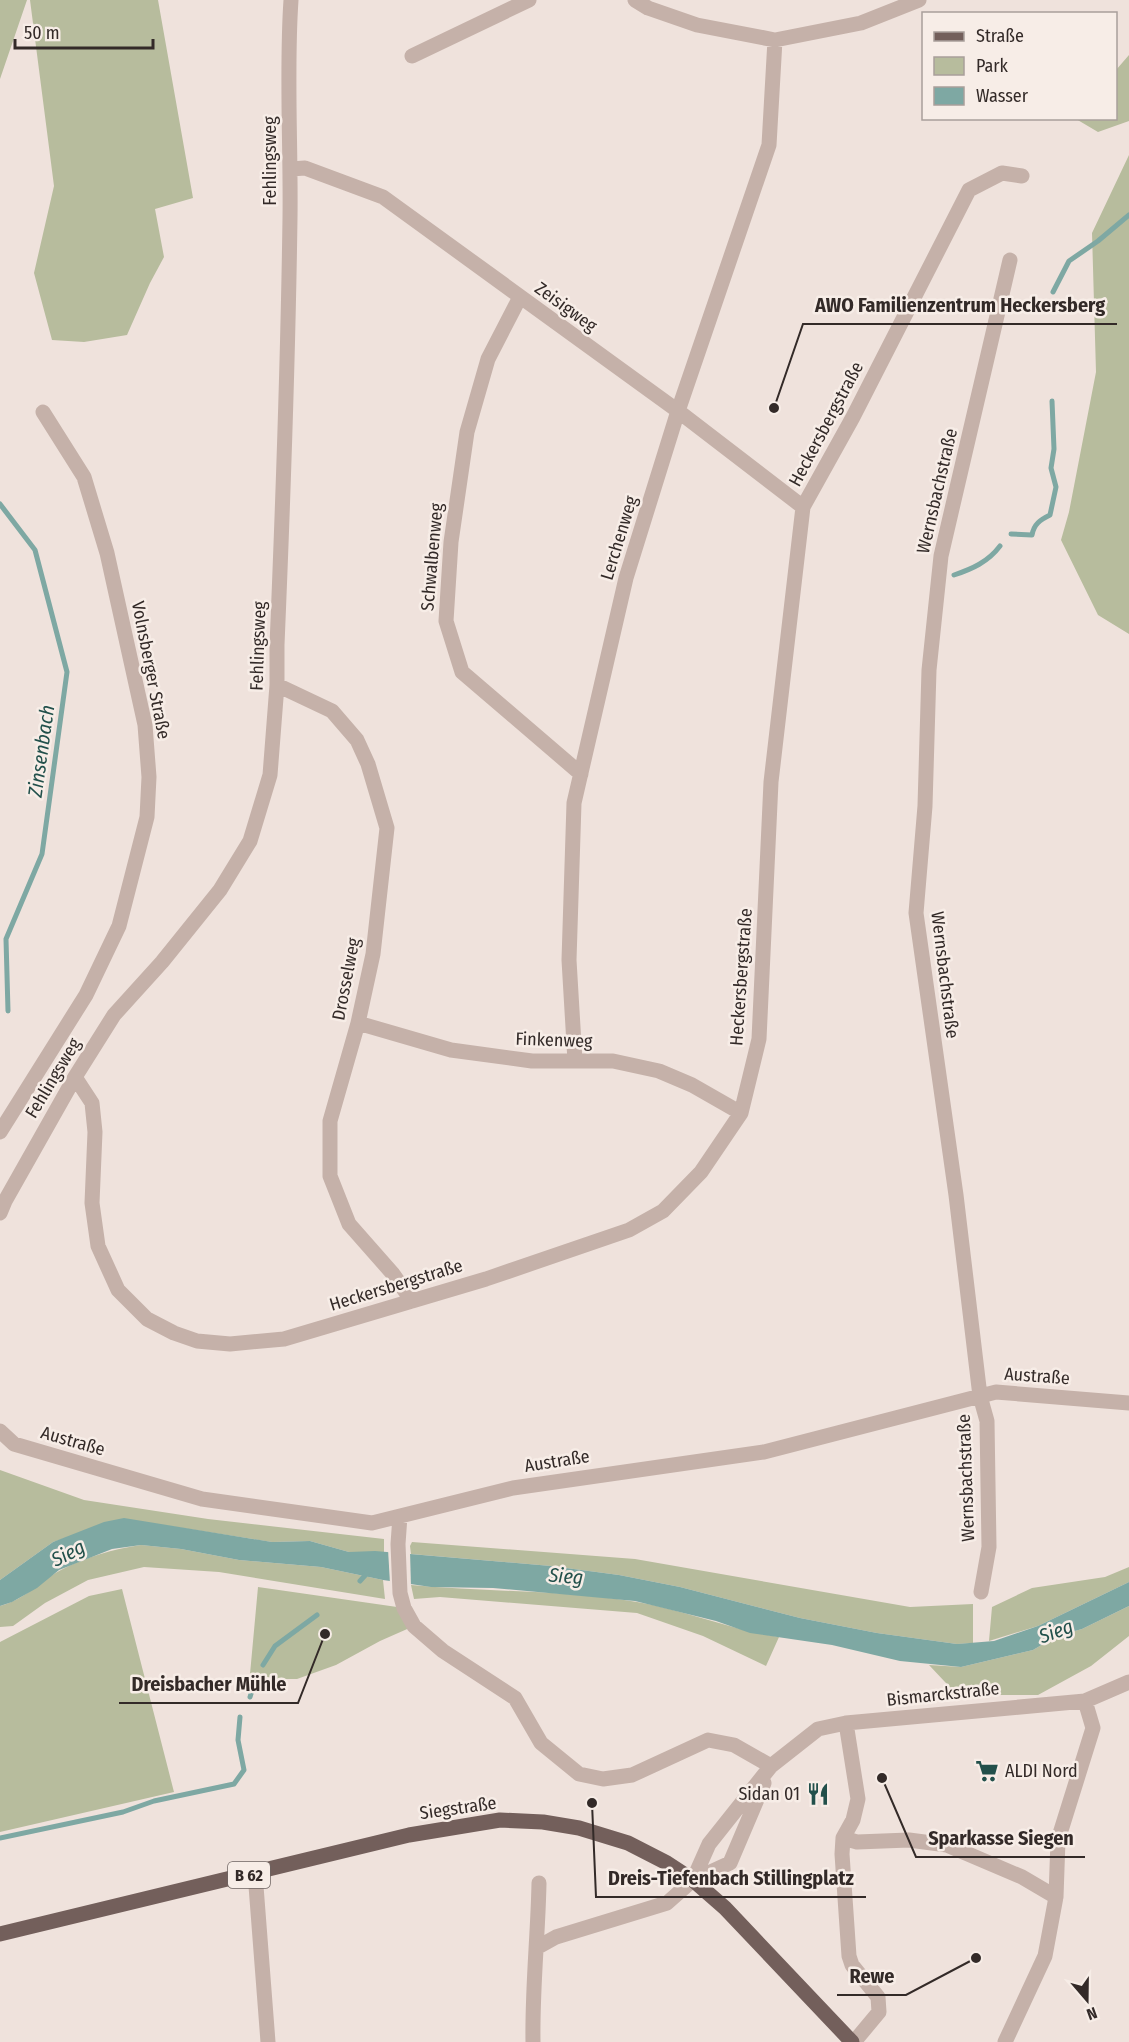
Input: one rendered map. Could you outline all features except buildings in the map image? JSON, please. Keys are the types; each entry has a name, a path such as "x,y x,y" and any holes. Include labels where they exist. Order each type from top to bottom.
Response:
{"main road":[{"name":"Siegstraße","path":"0,1934 409,1835 500,1820 543,1822 579,1828 628,1843 667,1863 693,1880 725,1908 853,2042"}],"street":[{"name":"Fehlingsweg","path":"0,1213 75,1077 114,1015 162,962 220,890 250,841 270,775 277,685 288,370 291,169 288,41 291,0"},
{"path":"412,56 529,0"},
{"path":"635,0 648,8 697,25 775,40 861,23 919,0"},
{"name":"Lerchenweg","path":"575,1061 569,960 574,803 626,578 678,411 768,145 775,40"},
{"name":"Zeisigweg","path":"291,169 305,168 383,197 678,411 803,507"},
{"name":"Heckersbergstraße","path":"75,1077 92,1103 95,1132 92,1203 98,1246 118,1290 147,1319 174,1333 197,1341 230,1344 284,1340 486,1279 629,1230 663,1210 701,1172 741,1113 759,1039 771,782 803,507 853,417 969,190 1002,173 1022,176"},
{"name":"Wernsbachstraße","path":"981,1592 989,1547 987,1421 980,1396 956,1195 916,913 925,806 929,670 941,556 1010,260"},
{"name":"Schwalbenweg","path":"520,297 488,359 467,432 451,542 446,621 462,672 581,774"},
{"name":"Volnsberger Straße","path":"0,1132 86,995 119,926 147,817 149,777 145,724 104,542 84,477 43,412"},
{"name":"Drosselweg","path":"277,685 332,711 357,740 368,765 387,828 373,954 358,1023 330,1121 330,1176 349,1224 393,1274 412,1301"},
{"name":"Finkenweg","path":"358,1023 451,1050 532,1061 613,1061 659,1071 692,1085 741,1113"},
{"name":"Austraße","path":"0,1431 14,1444 202,1499 372,1523 513,1488 764,1452 996,1392 1129,1403"},
{"path":"400,1516 398,1544 400,1593 404,1608 414,1626 424,1637 515,1698 542,1743 579,1774 603,1779 632,1775 708,1740 734,1745 771,1766"},
{"name":"Bismarckstraße","path":"693,1880 709,1844 771,1766 818,1729 846,1724 1085,1701 1129,1682"},
{"path":"1005,2042 1044,1956 1056,1897 1058,1840 1094,1728 1085,1701"},
{"path":"846,1724 858,1799 853,1820 843,1838 842,1854 849,1956 852,1965 878,1996 879,2012 853,2042"},
{"name":"Bismarckstraße","path":"693,1880 730,1863 771,1766"},
{"path":"843,1838 857,1842 909,1840 947,1845 1022,1877 1056,1897"},
{"path":"255,1874 268,2042"},
{"path":"538,1947 556,1937 667,1903 693,1880"},
{"path":"533,2042 532,2000 538,1947 539,1883"}],"green space":[{"path":"0,0 27,0 0,79"},
{"path":"30,0 158,0 193,198 155,209 164,257 127,335 84,342 52,340 34,273 54,186"},
{"path":"1129,55 1129,121 1098,132 1078,120 1117,120 1117,69"},
{"path":"1129,155 1129,634 1098,615 1061,540 1069,512 1096,372 1092,233"},
{"path":"0,1470 84,1500 208,1519 384,1539 384,1552 349,1552 310,1541 272,1542 124,1519 53,1542 0,1580"},
{"path":"412,1542 635,1559 910,1607 973,1604 973,1643 957,1644 877,1633 800,1618 680,1587 619,1575 551,1566 411,1554"},
{"path":"141,1545 181,1549 239,1560 321,1567 383,1580 385,1599 219,1572 144,1567 88,1580 45,1603 13,1626 0,1627 0,1606 18,1599 70,1565 110,1551"},
{"path":"1129,1567 1129,1582 1038,1626 989,1641 992,1607 1032,1588 1105,1577"},
{"path":"411,1585 609,1598 673,1610 743,1630 779,1637 766,1666 703,1636 637,1613 440,1597 414,1599"},
{"path":"258,1587 404,1608 414,1626 336,1665 297,1679 279,1679 250,1674"},
{"path":"122,1589 174,1792 0,1832 0,1642 89,1596"},
{"path":"1129,1606 1129,1636 1091,1666 1038,1695 1000,1695 961,1699 929,1665 961,1667 1033,1650 1057,1636 1082,1629"}],"water":[{"name":"Sieg","path":"124,1518 272,1542 310,1541 349,1552 375,1551 551,1566 619,1575 680,1587 800,1618 877,1633 957,1644 994,1641 1038,1626 1129,1582 1129,1606 1082,1629 1057,1636 1033,1650 961,1667 900,1661 832,1645 750,1633 716,1621 635,1601 493,1588 431,1587 321,1567 239,1560 181,1549 141,1545 112,1549 59,1570 37,1588 0,1606 0,1580 53,1542 104,1522"}],"pier":[{"path":"388,1549 410,1551 411,1587 390,1584"}],"waterway":[{"path":"1053,292 1069,261 1129,215"},
{"path":"1011,534 1032,535 1038,523 1050,515 1056,487 1051,468 1054,449 1052,401"},
{"name":"Zinsenbach","path":"0,504 35,550 67,672 42,854 6,939 8,1011"},
{"path":"954,575 979,564 1000,546"},
{"path":"360,1581 369,1571"},
{"path":"263,1665 275,1646 317,1615"},
{"path":"250,1697 255,1681"},
{"path":"0,1838 123,1812 154,1801 234,1784 244,1770 238,1740 240,1717"}],"place":[{"name":"AWO Familienzentrum Heckersberg","path":"774,408"},
{"name":"Dreisbacher Mühle","path":"325,1634"},
{"name":"ALDI Nord","path":"987,1771"},
{"name":"Sparkasse Siegen","path":"882,1778"},
{"name":"Sidan 01","path":"818,1794"},
{"name":"Dreis-Tiefenbach Stillingplatz","path":"592,1803"},
{"name":"Rewe","path":"976,1958"}]}
